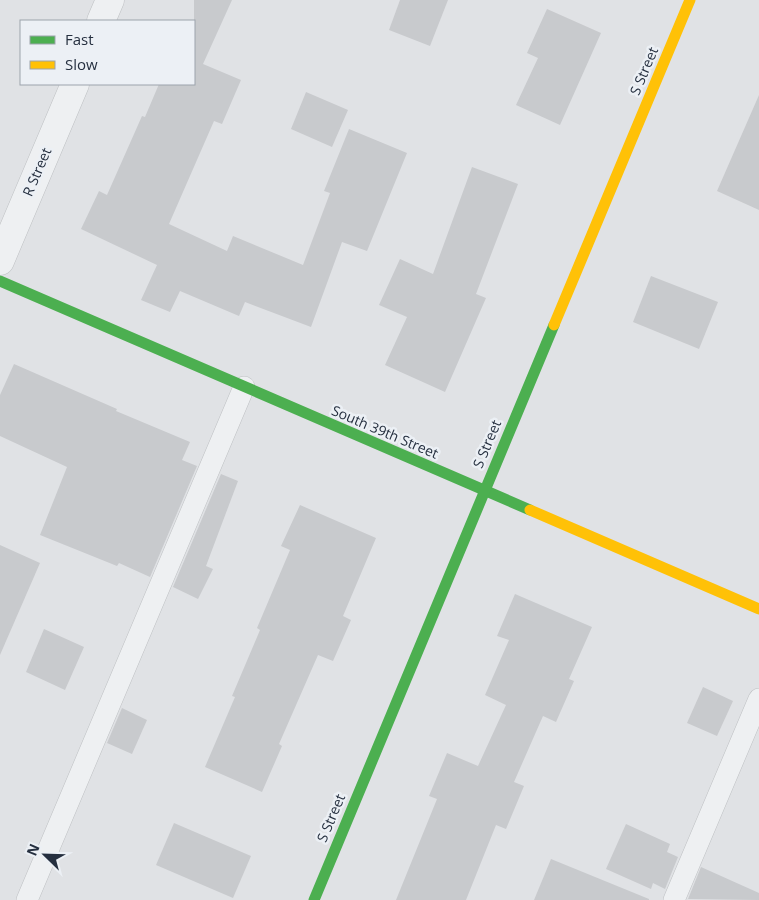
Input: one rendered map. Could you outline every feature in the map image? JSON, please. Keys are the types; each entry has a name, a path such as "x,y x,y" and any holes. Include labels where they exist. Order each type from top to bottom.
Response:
{"street":[{"path":"101,20 110,0"},
{"name":"S Street","path":"314,900 690,0"},
{"name":"R Street","path":"0,261 75,85"},
{"name":"South 39th Street","path":"0,282 759,608"}],"lane":[{"path":"27,900 244,387"},
{"path":"674,900 759,699"}],"building":[{"path":"194,0 232,0 203,64 241,80 222,124 214,121 169,224 227,251 233,236 303,265 330,193 324,191 349,129 407,153 367,251 342,242 311,327 245,302 239,316 180,291 170,312 141,300 157,265 81,229 99,191 107,195 142,116 145,117 159,85 195,85"},
{"path":"400,0 448,0 430,46 389,30"},
{"path":"547,9 601,33 560,125 516,105 538,58 527,53"},
{"path":"306,92 348,110 332,147 291,129"},
{"path":"759,95 759,210 717,191"},
{"path":"472,167 518,184 476,294 486,298 445,392 385,365 407,317 379,305 400,259 433,274"},
{"path":"651,276 718,302 699,349 633,322"},
{"path":"14,364 117,409 116,411 190,442 182,460 197,466 150,577 119,563 117,566 40,535 67,467 0,436 0,395"},
{"path":"221,474 238,481 206,566 213,569 198,599 173,587"},
{"path":"300,505 376,538 343,616 351,620 333,661 318,655 279,744 282,746 262,792 205,767 235,697 232,696 260,630 257,628 290,550 281,546"},
{"path":"0,545 40,563 0,655"},
{"path":"515,594 592,627 569,679 574,681 556,722 543,716 514,782 524,786 506,829 496,825 466,900 396,900 437,799 429,796 447,753 478,766 506,705 485,695 509,640 497,636"},
{"path":"44,629 84,647 65,690 26,672"},
{"path":"703,687 733,701 717,736 687,723"},
{"path":"122,708 147,720 132,754 107,743"},
{"path":"174,823 251,856 233,898 156,865"},
{"path":"626,824 670,844 667,852 678,857 665,889 653,883 651,889 606,869"},
{"path":"551,859 649,899 649,900 534,900"},
{"path":"701,867 759,893 759,900 688,899"}],"traffic: fast":[{"path":"0,281 530,510"},
{"path":"314,900 554,325"}],"traffic: slow":[{"path":"554,325 690,0"},
{"path":"530,510 759,609"}]}
